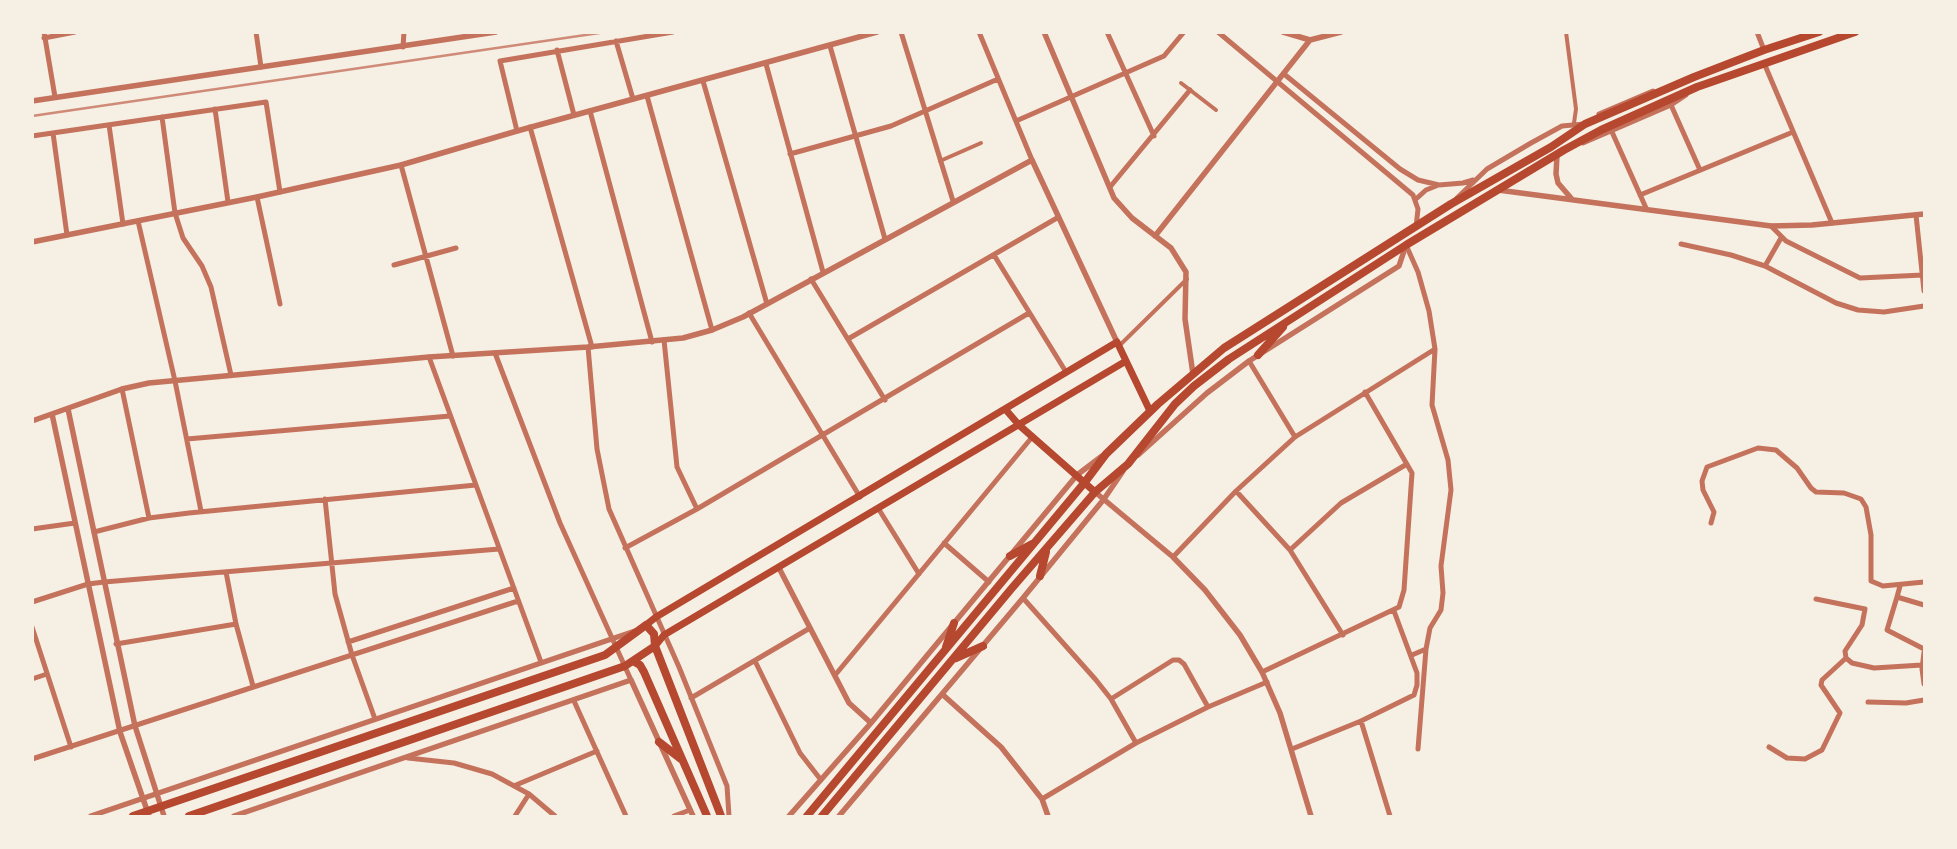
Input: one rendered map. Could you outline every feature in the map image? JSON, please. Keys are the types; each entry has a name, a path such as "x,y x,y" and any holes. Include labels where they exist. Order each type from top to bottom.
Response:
{"main road":[{"path":"807,816 1036,542 1106,454 1193,374 1248,331 1415,229 1451,204 1551,147 1585,124 1694,77 1764,50 1819,32"},
{"path":"822,816 1096,492 1128,464 1158,424 1194,386 1229,358 1406,245 1560,152 1623,119 1696,87 1855,32"},
{"path":"1258,355 1288,320"},
{"path":"133,816 148,814 605,655 656,617 1006,410 1066,372 1118,344 1150,412"},
{"path":"190,816 625,666 655,646 664,635 1126,361"},
{"path":"1006,410 1019,425 1033,435 1096,492"},
{"path":"1010,556 1036,542"},
{"path":"1040,576 1047,549"},
{"path":"945,651 954,623"},
{"path":"644,627 654,634 655,646 721,816"},
{"path":"954,659 982,646"},
{"path":"633,662 640,665 644,672 707,816"},
{"path":"659,742 682,760"}],"street":[{"path":"55,98 44,35 76,32"},
{"path":"256,32 261,67"},
{"path":"403,47 404,32"},
{"path":"32,101 403,47 460,35 496,32"},
{"path":"517,131 500,61 673,32"},
{"path":"32,242 257,197 401,165 530,127 766,64 877,32"},
{"path":"901,32 953,202"},
{"path":"979,32 1032,160 1118,344 1187,279"},
{"path":"1044,32 1110,188 1120,207 1171,248 1186,272 1185,318 1193,374"},
{"path":"1108,32 1154,136"},
{"path":"1016,121 1164,56 1184,32"},
{"path":"1218,32 1416,199 1418,214 1415,229"},
{"path":"1283,32 1310,40 1342,32"},
{"path":"1566,32 1576,109 1574,123"},
{"path":"1757,32 1764,50"},
{"path":"1155,236 1310,40"},
{"path":"616,42 633,99"},
{"path":"830,46 885,238"},
{"path":"557,50 574,115"},
{"path":"1764,62 1832,223"},
{"path":"766,64 823,272"},
{"path":"1284,74 1400,169 1418,180 1439,185"},
{"path":"790,154 891,126 925,113 998,79"},
{"path":"702,81 767,304"},
{"path":"1181,83 1216,110"},
{"path":"1571,198 1558,183 1556,174 1560,152 1671,106 1696,87"},
{"path":"1110,188 1190,90"},
{"path":"647,96 712,330"},
{"path":"32,136 266,102 280,192"},
{"path":"1671,106 1700,170"},
{"path":"215,109 228,202"},
{"path":"590,111 652,342"},
{"path":"162,117 175,213 183,238 202,266 211,287 230,375"},
{"path":"1451,204 1487,170 1545,135 1562,126 1574,123 1585,124"},
{"path":"109,125 123,224"},
{"path":"530,127 590,347 602,480 609,509 691,698 726,786 729,816"},
{"path":"1612,132 1646,208"},
{"path":"1640,195 1794,132"},
{"path":"53,133 67,235"},
{"path":"940,161 981,143"},
{"path":"32,421 122,390 149,383 429,357 652,342 712,330 767,304 885,238 1032,160"},
{"path":"401,165 453,356"},
{"path":"1416,199 1426,190 1439,185 1463,183 1476,179"},
{"path":"1498,190 1571,198 1771,226 1832,223 1924,214"},
{"path":"257,197 280,304"},
{"path":"1916,214 1924,291"},
{"path":"848,339 1058,218"},
{"path":"138,221 175,381 201,511"},
{"path":"1771,226 1781,238 1860,278 1923,275"},
{"path":"1765,266 1781,238"},
{"path":"1681,244 1731,254 1765,266 1836,302 1858,310 1884,312 1924,306"},
{"path":"1406,245 1418,272 1429,311 1435,349 1432,406 1448,460 1451,490 1441,566 1443,593 1441,610 1430,628 1426,649 1418,749"},
{"path":"839,816 1023,598 1104,499 1128,464 1207,393 1249,361 1399,266 1406,245"},
{"path":"394,265 456,248"},
{"path":"994,254 1066,372"},
{"path":"811,279 885,400"},
{"path":"749,313 860,497"},
{"path":"625,548 697,509 821,435 885,400 1029,313"},
{"path":"664,340 678,468 697,509"},
{"path":"521,344 522,351"},
{"path":"1173,557 1236,491 1295,437 1435,349"},
{"path":"495,353 560,523 693,816"},
{"path":"429,357 541,662"},
{"path":"1249,361 1295,437"},
{"path":"122,390 149,518"},
{"path":"1262,672 1399,607 1404,590 1412,473 1365,392"},
{"path":"68,408 116,644 135,726 164,816"},
{"path":"52,414 120,732 148,814"},
{"path":"187,439 450,416"},
{"path":"836,674 1033,435"},
{"path":"1711,523 1714,512 1703,490 1702,480 1707,468 1758,448 1776,450 1797,468 1816,492 1844,493 1861,499 1866,507 1871,535 1871,581 1883,586 1900,586 1924,582"},
{"path":"789,816 871,723 1077,475 1106,454"},
{"path":"1290,550 1341,503 1407,464"},
{"path":"94,532 149,518 201,511 476,485"},
{"path":"1236,491 1290,550 1343,635"},
{"path":"1096,492 1173,557 1231,622 1267,682 1292,749 1311,816"},
{"path":"325,499 335,594 352,655 375,719"},
{"path":"878,508 918,574"},
{"path":"32,529 75,523"},
{"path":"944,544 988,582"},
{"path":"32,602 88,584 104,582 331,562 499,550"},
{"path":"778,568 836,674 849,704 871,723"},
{"path":"226,572 236,624 253,686"},
{"path":"1900,586 1887,630 1924,651 1922,665 1924,684"},
{"path":"348,642 514,588"},
{"path":"1897,597 1924,605"},
{"path":"1023,598 1111,699 1136,743"},
{"path":"1816,599 1865,609 1862,625 1845,651 1846,658"},
{"path":"32,760 253,686 518,601"},
{"path":"1292,749 1361,721 1414,695 1417,686 1417,673 1394,611"},
{"path":"116,644 236,624"},
{"path":"32,626 71,747"},
{"path":"91,816 644,627"},
{"path":"691,698 810,628"},
{"path":"1412,656 1426,649"},
{"path":"1846,658 1866,667 1922,665"},
{"path":"1769,747 1787,758 1805,759 1822,750 1840,713 1821,685 1822,680 1846,658"},
{"path":"1111,699 1174,660 1180,660 1208,707"},
{"path":"755,661 800,753 821,780"},
{"path":"32,679 47,674"},
{"path":"234,816 408,758 631,680"},
{"path":"1042,799 1136,743 1208,707 1267,682"},
{"path":"942,694 1001,747 1042,799 1048,816"},
{"path":"1868,702 1906,703 1924,700"},
{"path":"574,701 626,816"},
{"path":"1361,721 1390,816"},
{"path":"516,785 597,751"},
{"path":"408,758 467,766 492,774 516,785 555,816"},
{"path":"515,816 529,794"},
{"path":"674,816 690,810"}],"railway":[{"path":"32,116 606,32"}]}
